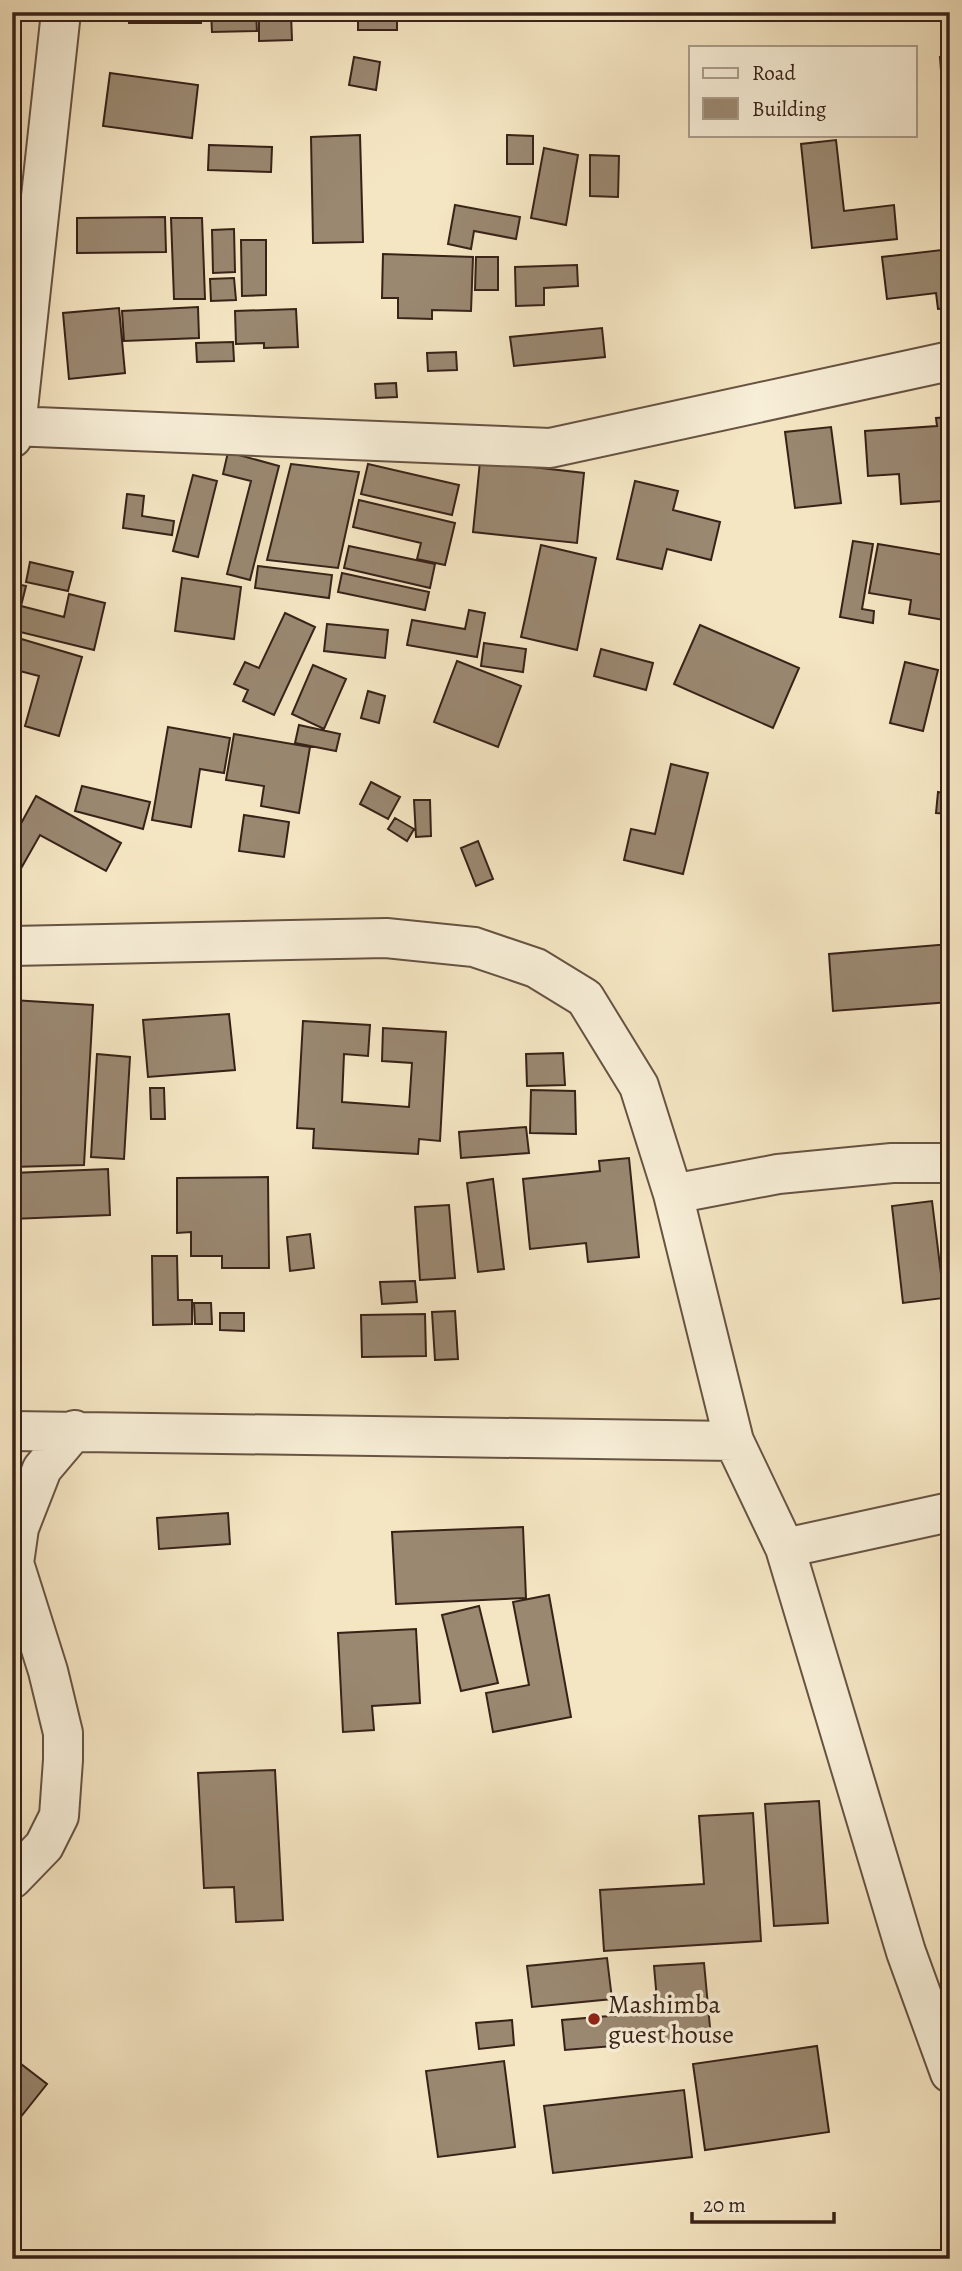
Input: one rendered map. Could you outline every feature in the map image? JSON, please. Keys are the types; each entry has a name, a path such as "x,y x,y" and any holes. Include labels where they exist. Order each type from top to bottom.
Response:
{"street":[{"path":"61,12 14,430 550,448 950,361"},
{"path":"12,946 386,938 474,947 536,968 585,998 639,1086 673,1194 734,1441 785,1548 906,1952 950,2073"},
{"path":"673,1194 778,1174 892,1163 950,1163"},
{"path":"12,1879 44,1846 59,1816 63,1760 60,1721 48,1671 14,1563 15,1551 19,1528 42,1469 75,1430"},
{"path":"12,1431 734,1441"},
{"path":"785,1548 950,1512"}],"building":[{"path":"129,12 201,12 201,23 129,23"},
{"path":"211,12 256,12 257,31 212,32"},
{"path":"358,12 397,12 397,30 358,30"},
{"path":"291,14 292,40 259,41 259,15"},
{"path":"354,57 380,62 376,90 349,85"},
{"path":"940,57 950,57 950,96 943,97"},
{"path":"110,73 198,85 192,138 103,126"},
{"path":"360,135 363,242 313,243 311,137"},
{"path":"507,135 533,136 533,164 507,164"},
{"path":"836,140 844,211 894,205 897,239 812,248 801,144"},
{"path":"209,145 272,147 271,172 208,170"},
{"path":"544,148 578,155 566,225 531,218"},
{"path":"590,155 619,156 618,197 590,196"},
{"path":"455,205 520,217 516,239 474,231 471,249 448,244"},
{"path":"165,217 166,252 77,253 77,218"},
{"path":"171,218 202,218 205,299 174,299"},
{"path":"234,229 235,272 213,273 212,230"},
{"path":"241,240 266,240 266,295 242,296"},
{"path":"950,249 950,308 938,309 936,293 887,299 882,257"},
{"path":"383,254 473,257 471,311 432,310 432,319 398,318 398,298 382,298"},
{"path":"476,257 498,257 498,290 475,290"},
{"path":"577,265 578,286 544,288 544,305 516,306 515,267"},
{"path":"234,278 236,300 211,301 210,279"},
{"path":"198,307 199,338 124,341 122,311"},
{"path":"119,308 125,373 69,379 63,313"},
{"path":"296,309 298,347 264,348 264,343 236,344 235,311"},
{"path":"602,328 605,357 514,366 510,337"},
{"path":"233,342 234,361 197,362 196,343"},
{"path":"456,352 457,370 428,371 427,353"},
{"path":"396,383 397,397 376,398 375,384"},
{"path":"950,417 950,470 941,471 943,501 901,504 899,474 868,476 865,431 937,426 936,418"},
{"path":"831,427 841,503 795,508 785,432"},
{"path":"228,452 279,466 250,580 227,574 251,481 223,474"},
{"path":"480,461 584,473 577,543 473,532"},
{"path":"291,464 359,472 338,568 267,560"},
{"path":"368,464 459,485 452,515 361,494"},
{"path":"193,475 217,481 198,557 173,551"},
{"path":"635,481 678,491 673,510 720,522 711,560 667,549 662,569 617,559"},
{"path":"127,494 144,496 142,516 174,521 172,535 123,528"},
{"path":"359,500 455,523 445,565 417,559 421,543 353,527"},
{"path":"853,541 873,544 862,609 874,611 873,623 840,617"},
{"path":"878,544 950,556 950,621 909,614 911,600 869,593"},
{"path":"541,545 596,558 577,650 521,637"},
{"path":"349,546 435,564 430,588 344,568"},
{"path":"30,562 73,572 68,591 26,582"},
{"path":"258,566 332,575 329,598 255,588"},
{"path":"342,573 429,592 425,610 338,592"},
{"path":"182,578 241,587 234,639 175,631"},
{"path":"12,583 26,586 21,606 64,617 69,594 105,603 94,650 12,630"},
{"path":"469,610 485,613 477,657 407,645 412,620 465,629"},
{"path":"285,613 315,627 274,715 243,701 248,690 234,684 245,662 259,668"},
{"path":"327,624 388,630 385,658 324,651"},
{"path":"700,625 799,668 773,728 674,684"},
{"path":"18,638 82,657 59,736 25,726 39,676 12,669"},
{"path":"484,643 526,649 523,672 481,666"},
{"path":"601,649 653,663 646,690 594,676"},
{"path":"457,661 521,686 498,747 434,722"},
{"path":"905,662 938,670 923,731 890,723"},
{"path":"313,665 346,679 324,729 292,714"},
{"path":"368,691 385,696 379,723 361,718"},
{"path":"299,725 340,734 336,751 295,743"},
{"path":"168,727 230,738 224,773 200,769 191,827 152,820"},
{"path":"234,734 310,747 299,813 261,806 264,786 226,780"},
{"path":"671,764 708,773 683,874 624,860 631,829 655,834"},
{"path":"371,782 400,797 388,819 360,804"},
{"path":"82,786 150,802 143,829 75,811"},
{"path":"938,792 950,794 950,814 936,813"},
{"path":"36,796 121,843 106,871 40,835 19,872 12,869 12,840"},
{"path":"414,800 430,800 431,836 416,837"},
{"path":"244,815 289,822 284,857 239,851"},
{"path":"395,818 414,829 407,841 388,829"},
{"path":"478,841 493,879 476,886 461,848"},
{"path":"950,944 950,1002 833,1011 829,954"},
{"path":"12,1000 93,1005 84,1165 12,1167"},
{"path":"229,1014 235,1070 148,1077 143,1020"},
{"path":"303,1021 370,1025 368,1056 344,1054 342,1102 409,1107 412,1063 382,1061 383,1028 446,1032 440,1141 419,1139 418,1154 313,1148 314,1129 297,1128"},
{"path":"563,1053 565,1085 527,1086 526,1054"},
{"path":"97,1054 130,1057 124,1159 91,1157"},
{"path":"150,1088 164,1088 165,1119 151,1119"},
{"path":"531,1090 575,1091 576,1134 530,1133"},
{"path":"526,1127 529,1153 461,1158 459,1132"},
{"path":"629,1158 639,1257 588,1262 586,1243 530,1249 523,1179 600,1171 599,1161"},
{"path":"108,1169 110,1215 12,1219 12,1173"},
{"path":"268,1177 269,1268 222,1268 222,1256 191,1256 191,1232 177,1233 177,1178"},
{"path":"493,1179 504,1269 478,1272 467,1183"},
{"path":"932,1201 944,1298 903,1303 892,1206"},
{"path":"449,1205 455,1278 420,1280 415,1207"},
{"path":"310,1234 314,1268 290,1271 287,1237"},
{"path":"152,1256 177,1256 178,1300 192,1300 192,1324 153,1325"},
{"path":"415,1281 417,1302 382,1304 380,1282"},
{"path":"194,1303 211,1303 212,1324 195,1324"},
{"path":"455,1311 458,1359 435,1360 432,1312"},
{"path":"220,1313 244,1313 244,1331 220,1330"},
{"path":"425,1314 426,1356 362,1357 361,1315"},
{"path":"228,1513 230,1544 159,1549 157,1518"},
{"path":"523,1527 526,1598 396,1604 392,1532"},
{"path":"549,1595 571,1717 493,1732 486,1693 529,1685 513,1602"},
{"path":"479,1606 498,1683 461,1691 442,1615"},
{"path":"416,1629 420,1703 372,1706 374,1730 343,1732 338,1633"},
{"path":"275,1770 283,1920 236,1922 234,1887 204,1888 198,1773"},
{"path":"819,1801 828,1923 774,1926 765,1804"},
{"path":"753,1813 761,1941 604,1951 600,1890 704,1884 699,1816"},
{"path":"607,1958 612,1999 532,2007 527,1966"},
{"path":"704,1963 711,2038 565,2050 562,2020 658,2012 654,1966"},
{"path":"512,2020 514,2045 479,2049 476,2023"},
{"path":"817,2046 829,2132 705,2150 693,2064"},
{"path":"12,2057 47,2084 12,2128"},
{"path":"504,2061 515,2147 438,2157 426,2071"},
{"path":"684,2090 692,2157 553,2173 544,2106"}],"place":[{"name":"Mashimba guest house","path":"594,2019"}]}
